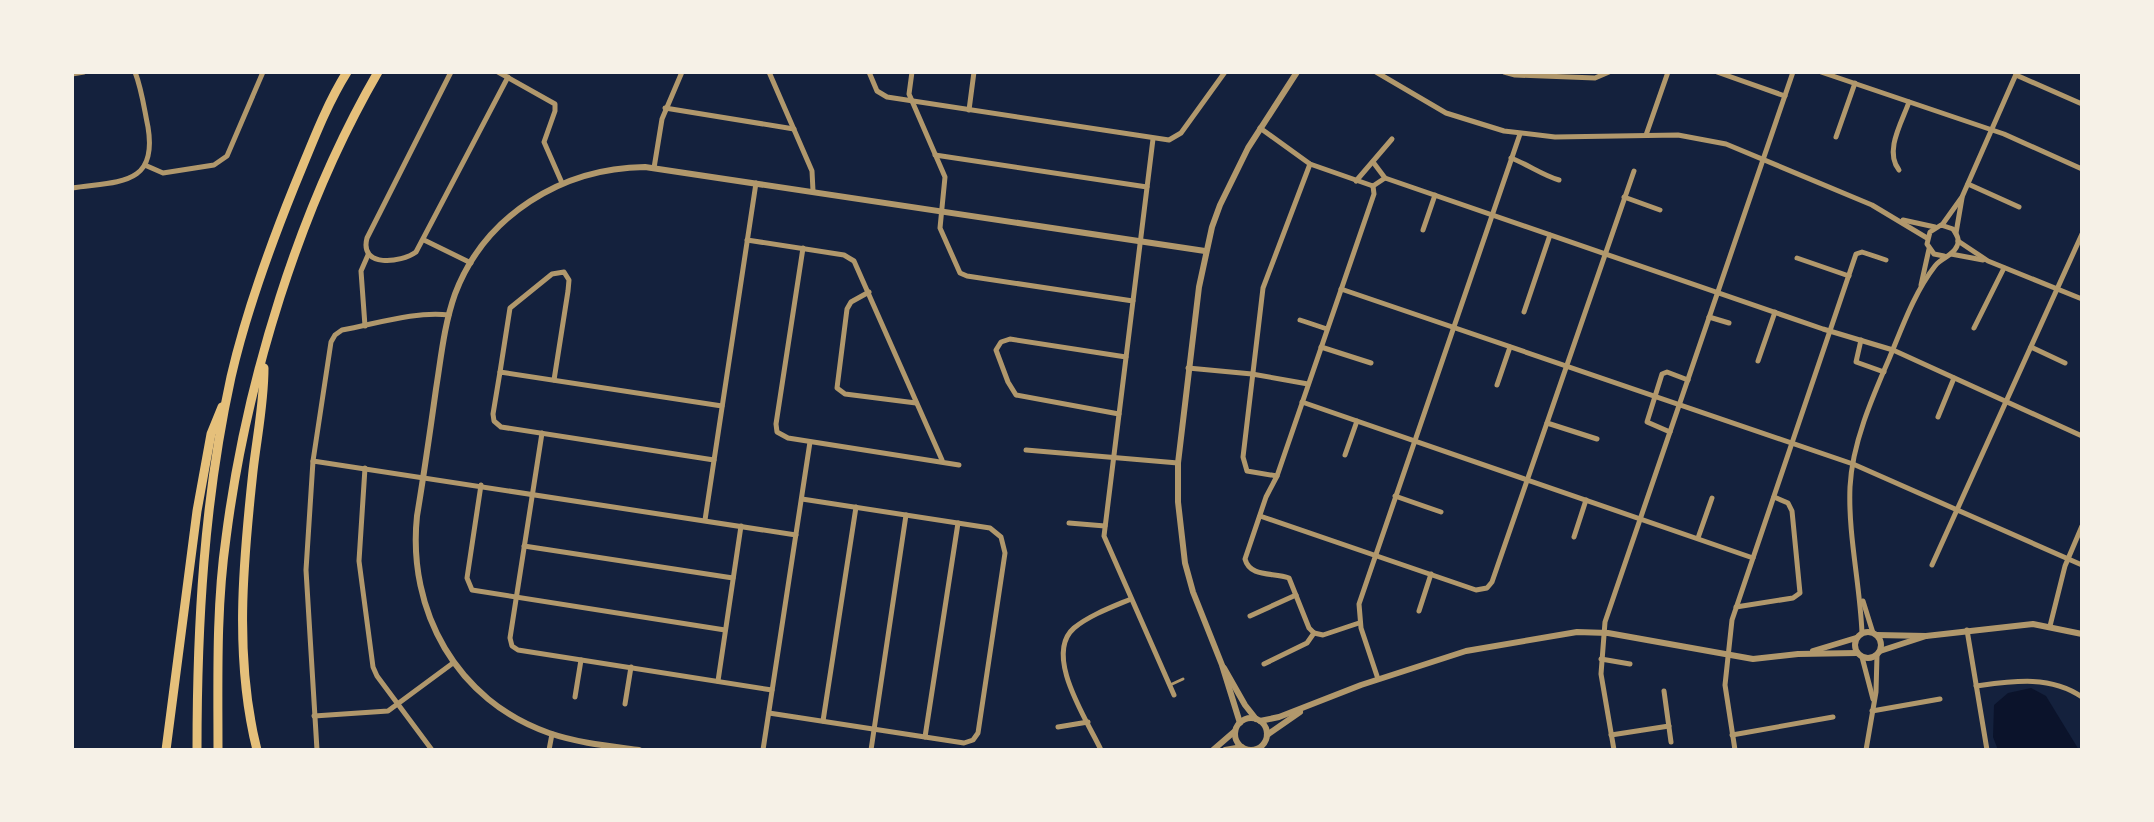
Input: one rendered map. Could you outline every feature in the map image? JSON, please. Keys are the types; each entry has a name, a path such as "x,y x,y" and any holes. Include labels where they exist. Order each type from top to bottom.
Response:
{"highway":[{"path":"197,750 197,652 201,589 209,509 226,401 274,236 347,72"},
{"path":"218,750 216,664 225,539 246,419 287,283 322,188 378,72"},
{"path":"257,750 244,673 243,597 253,468 264,386 263,357"},
{"path":"166,750 197,511 211,434 226,401"}],"street":[{"path":"72,74 84,72"},
{"path":"72,188 121,180 147,166 151,154 150,141 135,72"},
{"path":"147,166 163,173 221,162 227,156 263,72"},
{"path":"365,326 361,271 368,255 365,246 377,214 451,72"},
{"path":"498,72 555,104 543,140 562,183"},
{"path":"654,168 665,108 682,72"},
{"path":"767,72 812,171 813,191"},
{"path":"869,72 882,95 1169,140 1178,135 1225,72"},
{"path":"912,72 909,94 945,181 941,233 958,270 963,275 1133,301"},
{"path":"969,110 974,72"},
{"path":"1267,750 1266,738 1258,720 1245,705 1222,665 1203,620 1185,563 1178,502 1178,463 1205,251 1220,205 1260,128 1300,72"},
{"path":"1504,72 1595,78 1609,72"},
{"path":"1646,135 1668,72"},
{"path":"1717,72 1785,96"},
{"path":"1614,750 1602,685 1605,622 1793,72"},
{"path":"1821,72 1992,131 2082,169"},
{"path":"1381,73 1446,113 1488,128 1555,137 1678,135 1709,140 1764,158 1872,205 1927,238 1929,249 1920,290"},
{"path":"1927,238 1962,197 2017,74 2082,104"},
{"path":"368,255 381,261 408,257 416,252 508,77"},
{"path":"1836,137 1855,83"},
{"path":"1899,170 1892,155 1909,102"},
{"path":"665,108 794,129"},
{"path":"1260,128 1310,164 1373,186"},
{"path":"1378,679 1360,623 1359,604 1520,134"},
{"path":"1153,139 1105,526 1107,545 1174,695"},
{"path":"1356,181 1392,139"},
{"path":"935,155 1147,187"},
{"path":"1511,158 1535,167 1544,176 1559,180"},
{"path":"1373,162 1385,178 1893,350 2082,436"},
{"path":"1277,476 1251,472 1243,465 1252,374 1266,275 1310,164"},
{"path":"639,750 552,734 524,722 475,688 453,663 428,616 417,574 415,530 449,315 471,263 489,237 512,215 562,183 608,169 654,168 1205,251"},
{"path":"1260,516 1476,590 1490,586 1634,171"},
{"path":"1373,186 1385,178"},
{"path":"705,520 756,182"},
{"path":"1968,184 2019,207"},
{"path":"1360,623 1323,635 1314,633 1309,628 1291,580 1286,576 1255,572 1247,566 1246,555 1277,476 1374,194 1373,186"},
{"path":"1423,230 1435,195"},
{"path":"1624,197 1660,210"},
{"path":"1962,197 1956,233 1958,241 1988,261 2082,299"},
{"path":"1899,219 1950,227 1956,233"},
{"path":"1932,565 2082,234"},
{"path":"1524,312 1550,235"},
{"path":"424,240 471,263"},
{"path":"747,240 851,258 869,292 942,461"},
{"path":"1951,254 1958,241"},
{"path":"803,248 777,432 785,438 959,465"},
{"path":"1929,249 1937,255 1951,254 1988,261"},
{"path":"1735,750 1725,685 1736,607 1859,252 1886,260"},
{"path":"1874,700 1854,646 1859,636 1861,592 1851,515 1853,464 1893,350 1920,290 1944,256"},
{"path":"1797,258 1849,276"},
{"path":"1974,328 2004,268"},
{"path":"554,380 569,284 566,274 560,272 552,274 510,308 493,414 496,423 501,427 714,460"},
{"path":"1341,289 1853,464 2082,565"},
{"path":"869,292 851,302 847,309 837,388 845,394 917,403"},
{"path":"1758,361 1775,312"},
{"path":"317,750 306,570 313,461 332,340 342,330 425,315 449,315"},
{"path":"1709,317 1729,323"},
{"path":"1300,320 1327,329"},
{"path":"1119,414 1016,395 996,350 1001,342 1010,339 1126,357"},
{"path":"1861,340 1856,362 1884,372"},
{"path":"1321,347 1371,363"},
{"path":"1497,385 1510,347"},
{"path":"2031,347 2065,363"},
{"path":"1188,368 1252,374 1308,384"},
{"path":"500,372 722,406"},
{"path":"1670,432 1647,422 1655,397 1664,372 1688,380"},
{"path":"1938,417 1954,378"},
{"path":"1302,402 1753,558"},
{"path":"1345,455 1357,421"},
{"path":"1547,423 1597,439"},
{"path":"542,433 510,638 512,646 518,650 772,690"},
{"path":"763,750 810,442"},
{"path":"1026,450 1178,463"},
{"path":"313,461 796,535"},
{"path":"365,468 359,561 371,656 377,676 432,750"},
{"path":"481,485 467,582 475,591 725,630"},
{"path":"1395,496 1441,512"},
{"path":"1736,607 1793,598 1800,593 1792,511 1788,503 1774,497"},
{"path":"1698,538 1712,498"},
{"path":"769,713 970,742 977,736 980,722 1005,547 1001,537 994,530 958,523 802,499"},
{"path":"1574,537 1586,500"},
{"path":"823,721 856,507"},
{"path":"871,750 906,515"},
{"path":"925,737 958,523"},
{"path":"1069,523 1105,526"},
{"path":"718,681 741,526"},
{"path":"2050,626 2068,558 2082,526"},
{"path":"524,546 733,578"},
{"path":"1419,611 1431,574"},
{"path":"1861,592 1875,634 1881,641 1866,750"},
{"path":"1250,616 1296,595"},
{"path":"1101,750 1062,663 1064,641 1088,619 1131,599"},
{"path":"1798,654 1875,634 1926,636 2012,625 2050,626 2082,634"},
{"path":"1967,630 1987,750"},
{"path":"1264,664 1307,643 1314,633"},
{"path":"1213,750 1247,719 1258,720 1307,708 1378,679 1466,651 1553,635 1604,633 1727,656 1761,659 1798,654 1871,658 1926,636"},
{"path":"1601,659 1630,664"},
{"path":"575,697 581,660"},
{"path":"314,716 381,712 453,663"},
{"path":"1222,665 1238,727 1236,739 1246,749"},
{"path":"625,704 631,667"},
{"path":"1976,686 2044,682 2082,697"},
{"path":"1664,691 1671,742"},
{"path":"1872,711 1940,699"},
{"path":"1225,750 1258,748 1266,738 1307,708"},
{"path":"1732,735 1833,717"},
{"path":"1058,727 1088,722"},
{"path":"1611,735 1669,726"},
{"path":"549,750 552,734"}],"lane":[{"path":"1170,685 1183,679"}],"water":[{"path":"2031,688 2046,696 2079,750 1998,750 1993,737 1994,705 2008,693"}]}
